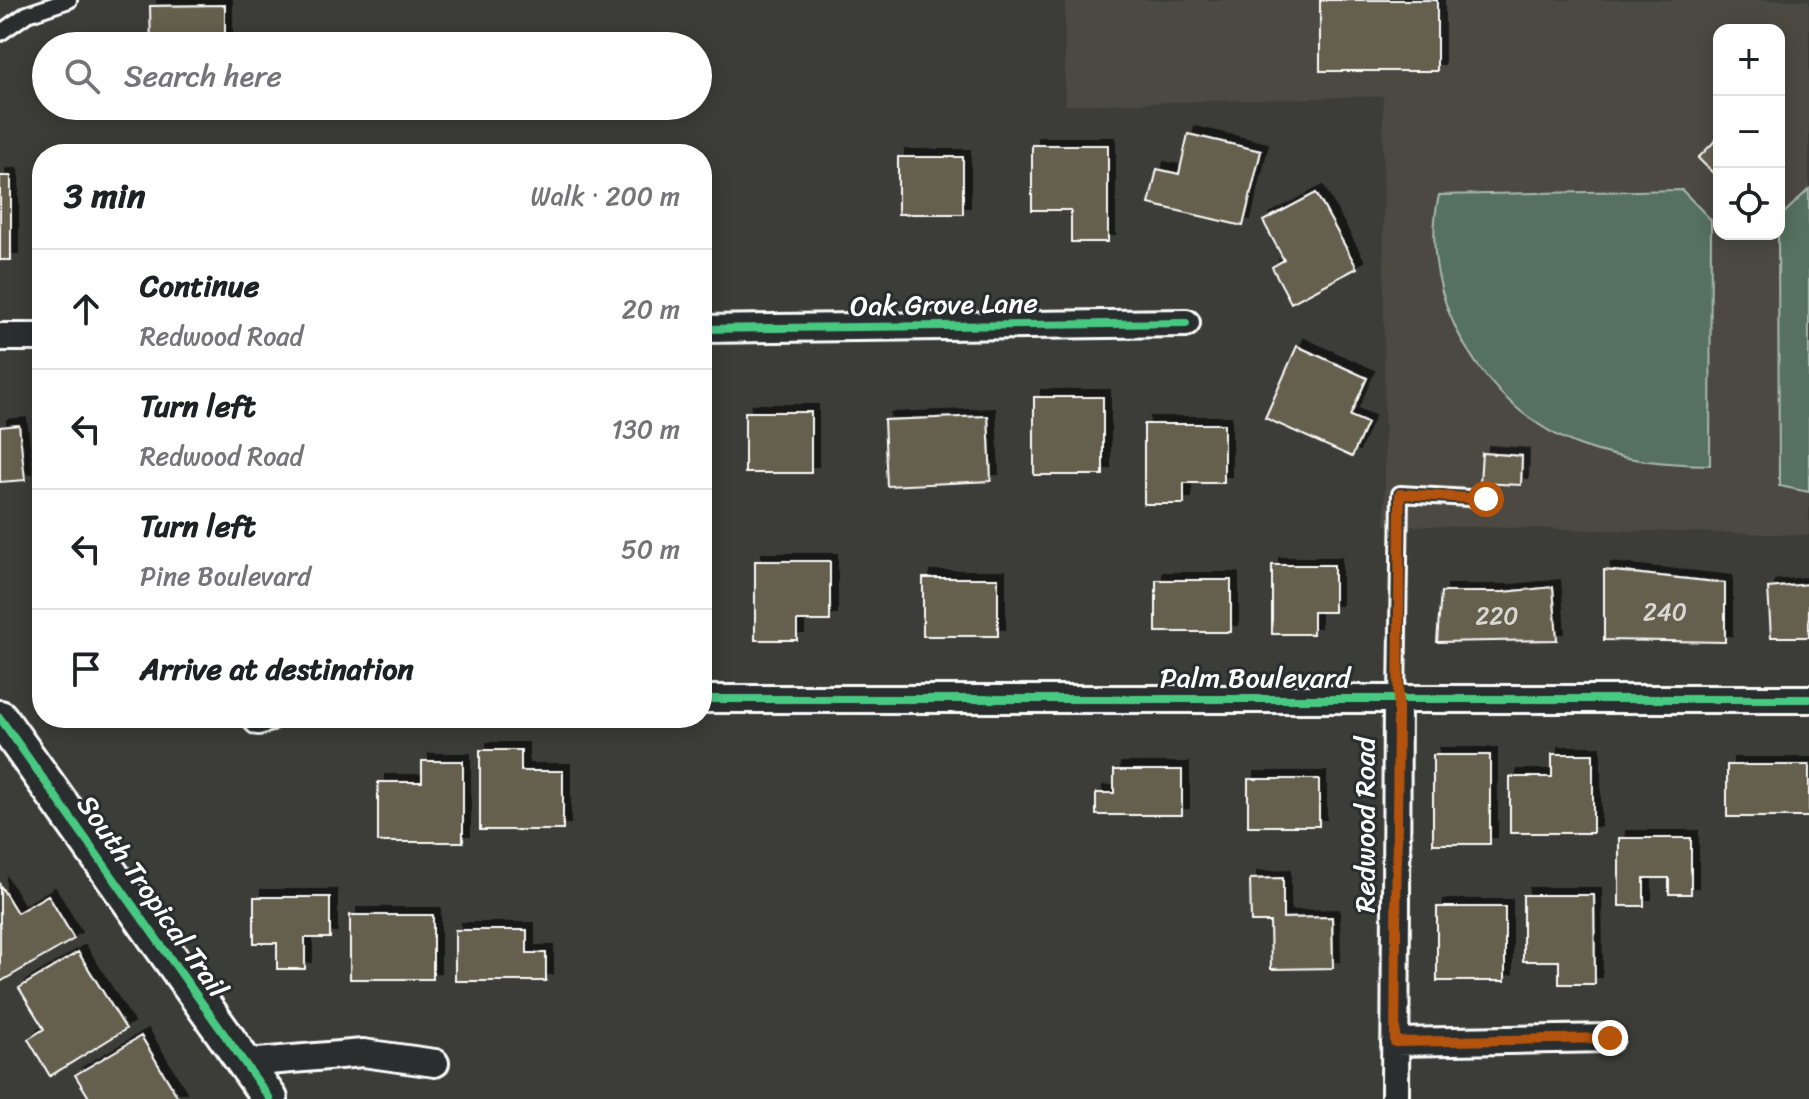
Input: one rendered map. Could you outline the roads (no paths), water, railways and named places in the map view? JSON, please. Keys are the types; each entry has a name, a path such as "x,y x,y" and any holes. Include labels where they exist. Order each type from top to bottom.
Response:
{"street":[{"name":"Oak Grove Lane","path":"712,329 1186,323"},
{"path":"0,337 32,337"},
{"name":"Palm Boulevard","path":"712,699 1809,699"},
{"name":"Redwood Road","path":"1395,1099 1397,699"},
{"name":"South Tropical Trail","path":"0,718 270,1099"},
{"path":"1395,1042 1610,1038"},
{"path":"245,1063 363,1053 435,1063"}],"lane":[{"path":"0,33 27,14 69,0"},
{"name":"Redwood Road","path":"1397,699 1400,494 1486,499"}]}
